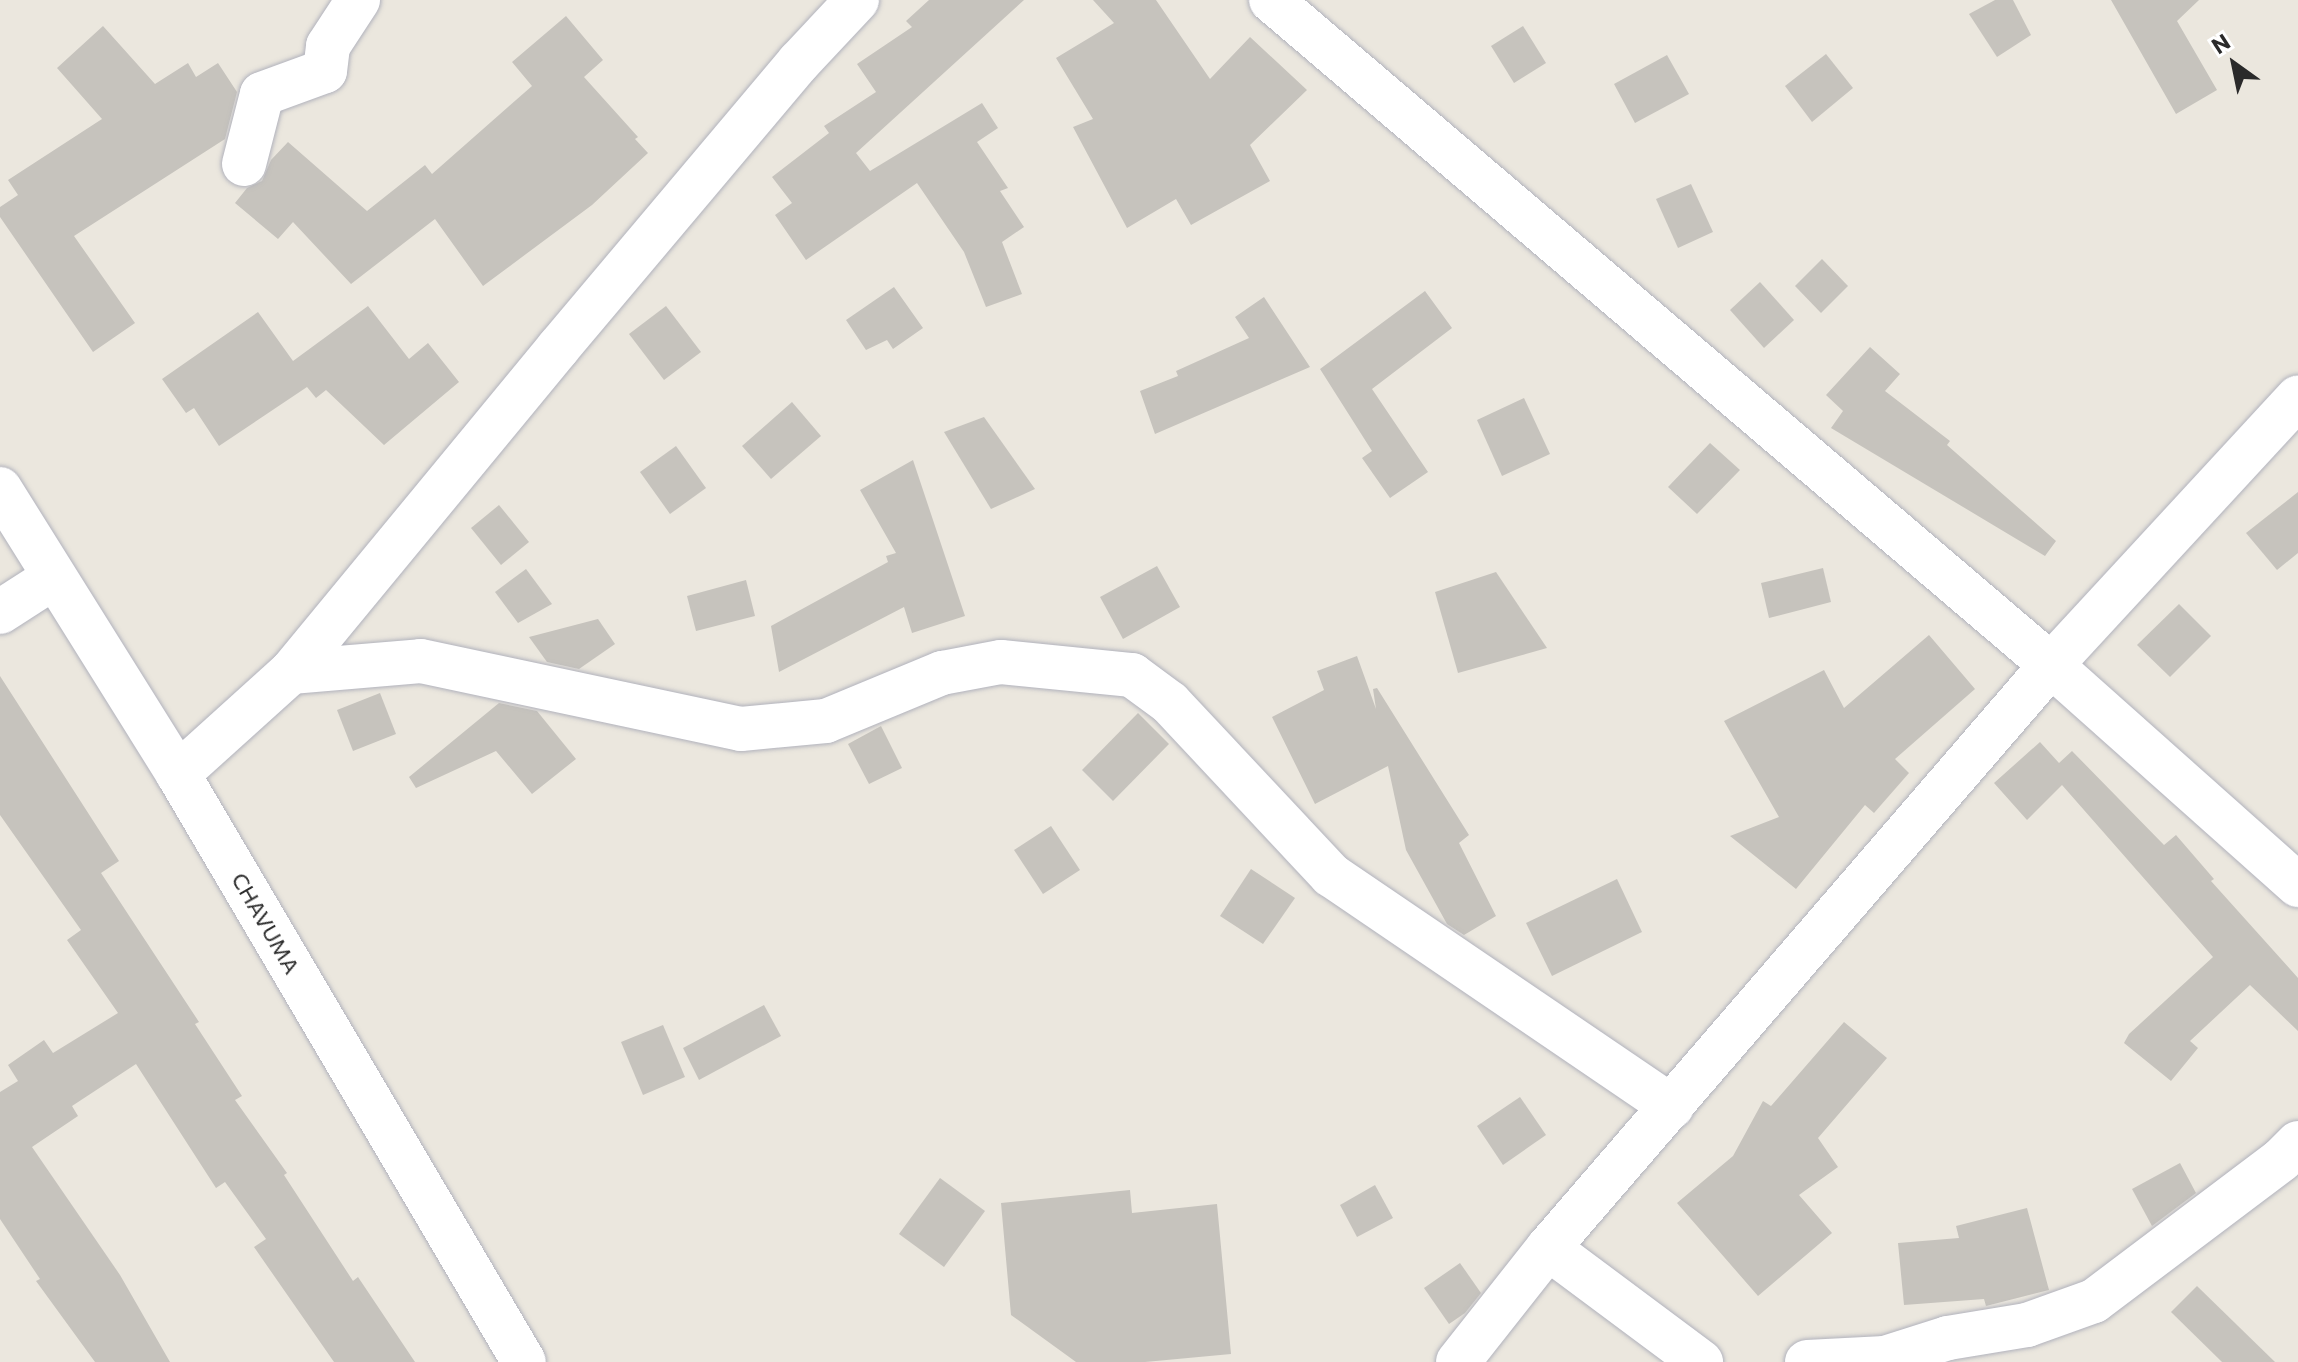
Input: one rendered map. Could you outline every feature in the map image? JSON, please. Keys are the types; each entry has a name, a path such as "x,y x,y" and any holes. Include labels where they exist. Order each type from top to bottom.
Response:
{"street":[{"path":"244,164 262,94 325,71 328,46 358,0"},
{"path":"178,774 291,672 648,240 799,62 857,0"},
{"path":"1271,0 2051,665 2298,885"},
{"path":"1458,1362 1548,1248 2051,665 2298,397"},
{"name":"CHAVUMA","path":"0,489 178,774 524,1362"},
{"path":"0,612 53,578"},
{"path":"291,672 421,661 741,729 826,721 942,673 1001,662 1132,675 1170,703 1331,875 1672,1107"},
{"path":"1807,1362 1885,1358 1948,1338 2027,1325 2094,1301 2281,1160 2298,1143"},
{"path":"1548,1248 1701,1362"}],"building":[{"path":"929,0 1024,0 856,153 870,171 982,103 998,128 977,142 1008,188 1000,191 1024,227 1002,242 1022,294 986,307 964,252 917,183 806,260 775,215 792,203 772,177 829,133 824,126 876,92 857,64 912,27 906,21"},
{"path":"1093,0 1156,0 1210,79 1250,37 1307,90 1250,145 1270,181 1191,225 1176,199 1127,228 1073,127 1093,119 1056,58 1114,23"},
{"path":"1995,0 2013,0 2031,35 1997,57 1969,14"},
{"path":"2111,0 2199,0 2177,21 2217,90 2176,114"},
{"path":"566,16 603,60 584,77 638,137 635,139 648,153 592,205 483,286 435,219 351,284 293,222 278,239 235,203 247,188 262,181 271,160 288,142 367,211 425,165 432,174 532,86 512,62"},
{"path":"103,26 155,84 188,63 196,77 218,63 237,92 225,139 74,236 135,323 93,352 0,217 0,207 18,195 8,180 102,119 57,68"},
{"path":"1523,26 1546,63 1514,83 1491,46"},
{"path":"1826,54 1853,88 1812,122 1785,86"},
{"path":"1667,55 1689,94 1635,123 1614,84"},
{"path":"1691,184 1713,232 1678,248 1656,199"},
{"path":"1822,259 1848,286 1821,313 1795,286"},
{"path":"1760,282 1794,320 1764,348 1730,310"},
{"path":"894,287 923,328 893,349 887,340 866,350 846,320"},
{"path":"1425,291 1452,328 1372,389 1428,472 1390,498 1362,458 1372,451 1320,369"},
{"path":"1264,297 1310,367 1155,434 1140,391 1178,376 1176,371 1249,338 1235,317"},
{"path":"368,306 409,359 428,343 459,382 384,445 326,390 316,398 307,387 219,446 194,408 186,413 162,379 258,312 293,361"},
{"path":"666,306 701,352 664,380 629,334"},
{"path":"1870,347 1900,374 1885,391 1950,441 1947,445 2056,541 2045,556 1831,428 1843,411 1826,395"},
{"path":"1524,398 1550,454 1502,476 1477,420"},
{"path":"792,402 821,436 771,479 742,446"},
{"path":"984,417 1035,489 991,509 944,432"},
{"path":"1710,443 1740,470 1697,514 1668,487"},
{"path":"676,446 706,488 670,514 640,472"},
{"path":"913,460 965,616 912,633 904,607 779,672 771,626 888,562 886,556 896,553 860,490"},
{"path":"2298,492 2298,553 2277,570 2246,533"},
{"path":"499,505 529,542 501,565 471,528"},
{"path":"1157,566 1180,607 1123,639 1100,597"},
{"path":"1823,568 1831,602 1769,618 1761,583"},
{"path":"526,569 552,604 518,623 495,592"},
{"path":"1496,572 1547,648 1458,673 1435,592"},
{"path":"746,580 755,616 696,631 687,596"},
{"path":"2179,604 2211,636 2170,677 2137,645"},
{"path":"598,619 615,644 579,669 547,662 529,637"},
{"path":"1929,635 1975,689 1895,759 1909,773 1874,813 1865,805 1796,889 1730,836 1779,817 1724,721 1824,670 1844,708"},
{"path":"1357,656 1376,709 1373,689 1377,688 1469,835 1459,843 1496,916 1464,935 1447,924 1406,850 1388,766 1315,804 1272,717 1324,690 1317,671"},
{"path":"0,676 119,861 101,873 199,1022 195,1024 242,1096 235,1100 287,1173 284,1175 353,1281 358,1277 415,1362 334,1362 254,1247 266,1239 225,1182 216,1188 136,1064 72,1106 78,1116 32,1147 120,1275 170,1362 95,1362 36,1281 40,1279 0,1219 0,1092 18,1081 8,1065 44,1040 53,1053 118,1013 67,940 81,930 0,815"},
{"path":"380,693 396,734 353,751 337,710"},
{"path":"499,703 537,711 576,759 532,794 496,751 416,788 409,777"},
{"path":"1138,713 1169,744 1113,801 1082,770"},
{"path":"881,726 902,768 869,784 848,744"},
{"path":"2040,742 2059,763 2072,751 2164,845 2176,835 2214,879 2211,881 2298,978 2298,1031 2250,985 2190,1041 2198,1048 2171,1081 2124,1043 2129,1034 2213,957 2062,785 2027,820 1994,783"},
{"path":"1051,826 1080,870 1043,894 1014,850"},
{"path":"1251,869 1295,898 1263,944 1220,916"},
{"path":"1617,879 1642,932 1552,976 1526,923"},
{"path":"764,1005 781,1036 699,1080 683,1048"},
{"path":"1844,1022 1887,1058 1818,1138 1838,1167 1799,1195 1832,1233 1758,1296 1677,1203 1733,1156 1763,1101 1771,1106"},
{"path":"663,1025 685,1077 643,1095 621,1042"},
{"path":"1520,1097 1546,1135 1503,1165 1477,1126"},
{"path":"2180,1163 2196,1193 2152,1226 2132,1189"},
{"path":"940,1178 985,1211 944,1267 899,1234"},
{"path":"1375,1185 1393,1218 1357,1237 1340,1205"},
{"path":"1130,1190 1132,1213 1217,1204 1231,1354 1145,1362 1076,1362 1011,1315 1001,1203"},
{"path":"2027,1208 2049,1290 1986,1306 1984,1299 1904,1305 1898,1243 1959,1238 1956,1226"},
{"path":"1460,1263 1481,1293 1465,1313 1449,1324 1424,1288"},
{"path":"2197,1286 2275,1362 2222,1362 2171,1312"}]}
